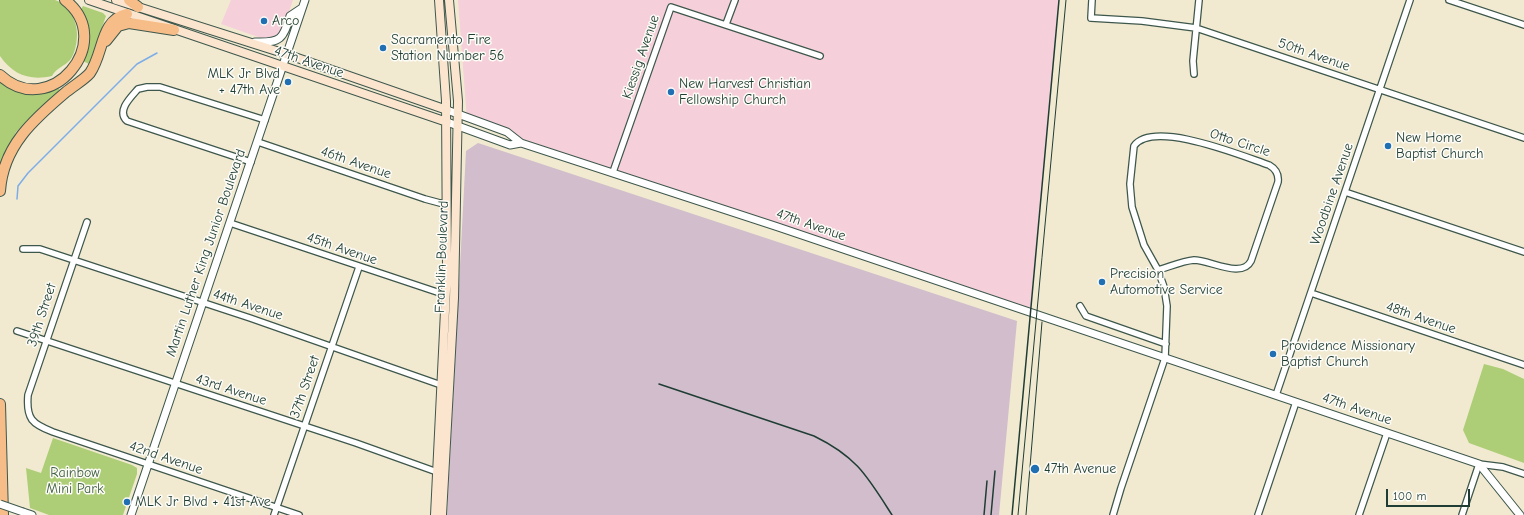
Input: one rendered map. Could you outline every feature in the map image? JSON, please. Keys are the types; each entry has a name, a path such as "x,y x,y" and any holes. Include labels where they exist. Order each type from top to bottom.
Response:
{"highway":[{"path":"0,75 17,86 37,89 46,88 60,81 73,69 84,46 84,31 79,16 65,0"},
{"path":"129,0 138,7"},
{"path":"0,191 6,159 19,137 32,122 90,73 113,20 120,15 127,14"},
{"path":"100,48 118,26 129,23 174,30"},
{"path":"0,404 3,515"}],"main road":[{"name":"47th Avenue","path":"89,0 447,122"},
{"name":"47th Avenue","path":"116,0 286,54 446,110"},
{"name":"Franklin Boulevard","path":"435,515 446,295 447,222 447,122 439,0"},
{"name":"Franklin Boulevard","path":"442,515 455,271 458,114 449,0"},
{"path":"444,330 450,317 451,283 455,271 452,262 452,233 447,222"}],"street":[{"name":"Martin Luther King Junior Boulevard","path":"131,515 305,0"},
{"path":"726,24 735,0"},
{"name":"50th Avenue","path":"1092,0 1091,18 1142,21 1196,28 1524,138"},
{"path":"1194,74 1199,0"},
{"name":"Woodbine Avenue","path":"1276,395 1410,0"},
{"path":"1449,0 1524,25"},
{"name":"Kiessig Avenue","path":"613,172 671,7 820,56"},
{"path":"244,41 267,43 277,41 283,36 290,16 302,8"},
{"path":"250,162 127,121 123,116 123,110 138,89 146,87 160,87 265,120"},
{"name":"47th Avenue","path":"446,110 507,132 521,143 613,172 1479,464 1503,467 1524,474"},
{"name":"47th Avenue","path":"447,122 510,145 521,143"},
{"name":"Otto Circle","path":"1113,515 1165,358 1166,344 1166,297 1158,270 1144,245 1132,207 1130,184 1132,151 1137,141 1145,136 1157,135 1181,138 1263,163 1275,169 1278,175 1278,182 1251,261 1247,267 1238,270 1214,263 1193,260 1158,270"},
{"name":"46th Avenue","path":"258,142 440,204 447,204"},
{"path":"1345,192 1524,252"},
{"name":"39th Street","path":"30,416 27,407 28,395 87,222"},
{"name":"45th Avenue","path":"230,223 359,268 446,295"},
{"name":"44th Avenue","path":"23,249 40,249 332,346 441,385"},
{"name":"37th Street","path":"274,515 359,268"},
{"name":"48th Avenue","path":"1311,293 1524,365"},
{"path":"1080,306 1086,316 1166,344"},
{"name":"43rd Avenue","path":"17,331 304,426 437,472"},
{"path":"1258,515 1296,402"},
{"name":"42nd Avenue","path":"30,416 34,423 53,432 299,515"},
{"path":"1359,515 1387,433"},
{"path":"1462,515 1479,464"},
{"path":"1479,464 1520,515"},
{"path":"0,504 32,515"}],"shaded area":[{"path":"231,0 293,0 283,29 279,35 273,39 264,39 221,24"},
{"path":"458,0 1059,0 1030,312 467,120"},
{"path":"478,143 1017,321 999,515 447,515 466,151"}],"green space":[{"path":"0,0 55,0 64,5 74,19 77,29 75,48 70,60 52,76 36,78 16,72 5,63 0,56"},
{"path":"83,6 103,13 106,16 89,64 83,61 87,48 88,36 86,23 80,11"},
{"path":"0,78 44,92 58,88 60,90 16,132 0,170"},
{"path":"1484,364 1503,369 1524,379 1524,463 1469,443 1463,430"},
{"name":"Rainbow Mini Park","path":"53,438 137,468 137,474 123,515 49,515 30,508 26,468 41,473"}],"waterway":[{"path":"17,199 18,186 28,173 137,64 157,53"}],"tram line":[{"path":"1018,515 1066,0"},
{"path":"1026,515 1042,322"}],"railway":[{"path":"1012,515 1059,0"},
{"path":"659,384 814,436 829,444 851,460 868,478 892,515"},
{"path":"991,515 995,471"},
{"path":"984,515 987,481"}],"place":[{"name":"Arco","path":"264,21"},
{"name":"Sacramento Fire Station Number 56","path":"383,48"},
{"name":"MLK Jr Blvd + 47th Ave","path":"288,82"},
{"name":"New Harvest Christian Fellowship Church","path":"671,92"},
{"name":"New Home Baptist Church","path":"1388,146"},
{"name":"Precision Automotive Service","path":"1102,282"},
{"name":"Providence Missionary Baptist Church","path":"1273,354"},
{"name":"47th Avenue","path":"1035,469"},
{"name":"MLK Jr Blvd + 41st Ave","path":"127,502"}]}
